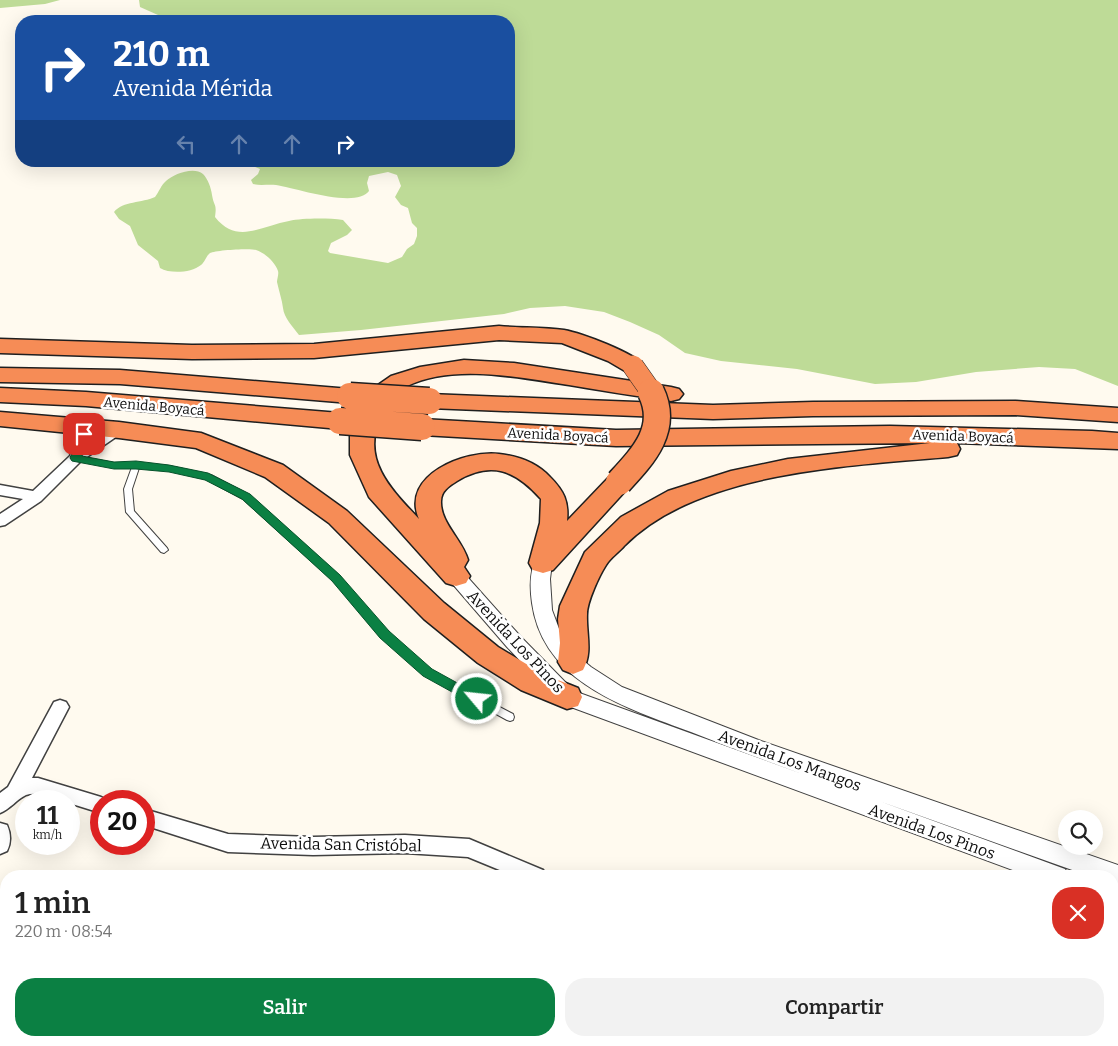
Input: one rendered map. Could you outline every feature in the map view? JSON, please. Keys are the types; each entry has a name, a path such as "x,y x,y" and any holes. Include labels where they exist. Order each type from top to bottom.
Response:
{"highway":[{"path":"0,346 192,352 314,351 499,333 566,337 616,356 633,366 644,379 656,400 658,425 645,454 543,563"},
{"path":"0,357 50,362 120,377"},
{"path":"456,576 378,491 362,455 362,433 371,412 386,390 399,381 443,369 492,368 538,373 683,396 833,408"},
{"name":"Avenida Boyacá","path":"0,375 120,377 429,401 713,412 833,408 1016,408 1118,415"},
{"name":"Avenida Boyacá","path":"0,395 86,399 267,416 422,427 616,438 890,434 1118,441"},
{"path":"0,410 267,416"},
{"path":"0,420 119,430 202,441 274,471 338,517 434,611 488,655 532,682 567,697"},
{"path":"573,662 575,642 572,623 574,607 579,590 594,560 627,525 661,505 698,490 744,475 795,465 1052,439"},
{"path":"456,576 454,556 429,513 428,501 433,488 440,480 451,472 476,462 506,463 525,469 540,480 554,497 555,514 543,563"}],"street":[{"path":"76,458 86,428"},
{"path":"0,521 36,497 76,458 119,430"},
{"path":"0,490 36,497"},
{"name":"Avenida Los Mangos","path":"543,563 539,581 545,618 558,647 594,681 620,697 866,788 1063,870"},
{"name":"Avenida Los Pinos","path":"456,576 514,642 567,697 1041,870"},
{"path":"16,790 60,707"},
{"path":"16,790 28,786 38,786 51,790"},
{"path":"0,805 15,791"},
{"name":"Avenida San Cristóbal","path":"155,820 228,843 313,846 405,844 469,848 522,870"},
{"path":"0,831 0,845"}],"lane":[{"path":"76,458 114,466 136,465 169,468 208,477 246,496 336,578 384,635 428,673 510,717"},
{"path":"136,465 128,489 130,512 164,550"}],"green space":[{"path":"0,0 60,0 45,4 0,8"},
{"path":"139,0 1118,0 1118,386 1075,369 1039,367 976,372 916,382 875,384 797,369 721,361 685,353 659,335 630,322 604,312 565,306 530,308 504,314 299,335 284,312 277,282 277,268 263,253 253,249 219,251 210,253 202,264 192,270 180,272 164,270 160,268 158,261 138,245 130,226 119,219 114,212 122,206 155,197 169,178 184,172 194,171 203,174 208,181 215,207 215,217 232,230 250,231 301,219 343,220 352,230 347,235 331,243 328,251 330,253 388,263 402,257 407,249 414,244 417,228 412,223 408,208 401,205 395,197 401,186 397,175 388,172 369,176 367,183 369,191 362,196 339,198 276,185 253,184 251,180 258,174 260,169 255,167 515,167 515,15 158,15 140,7"}],"route":[{"path":"84,434 76,458 114,466 136,465 169,468 208,477 246,496 336,578 384,635 428,673 477,699"}]}
